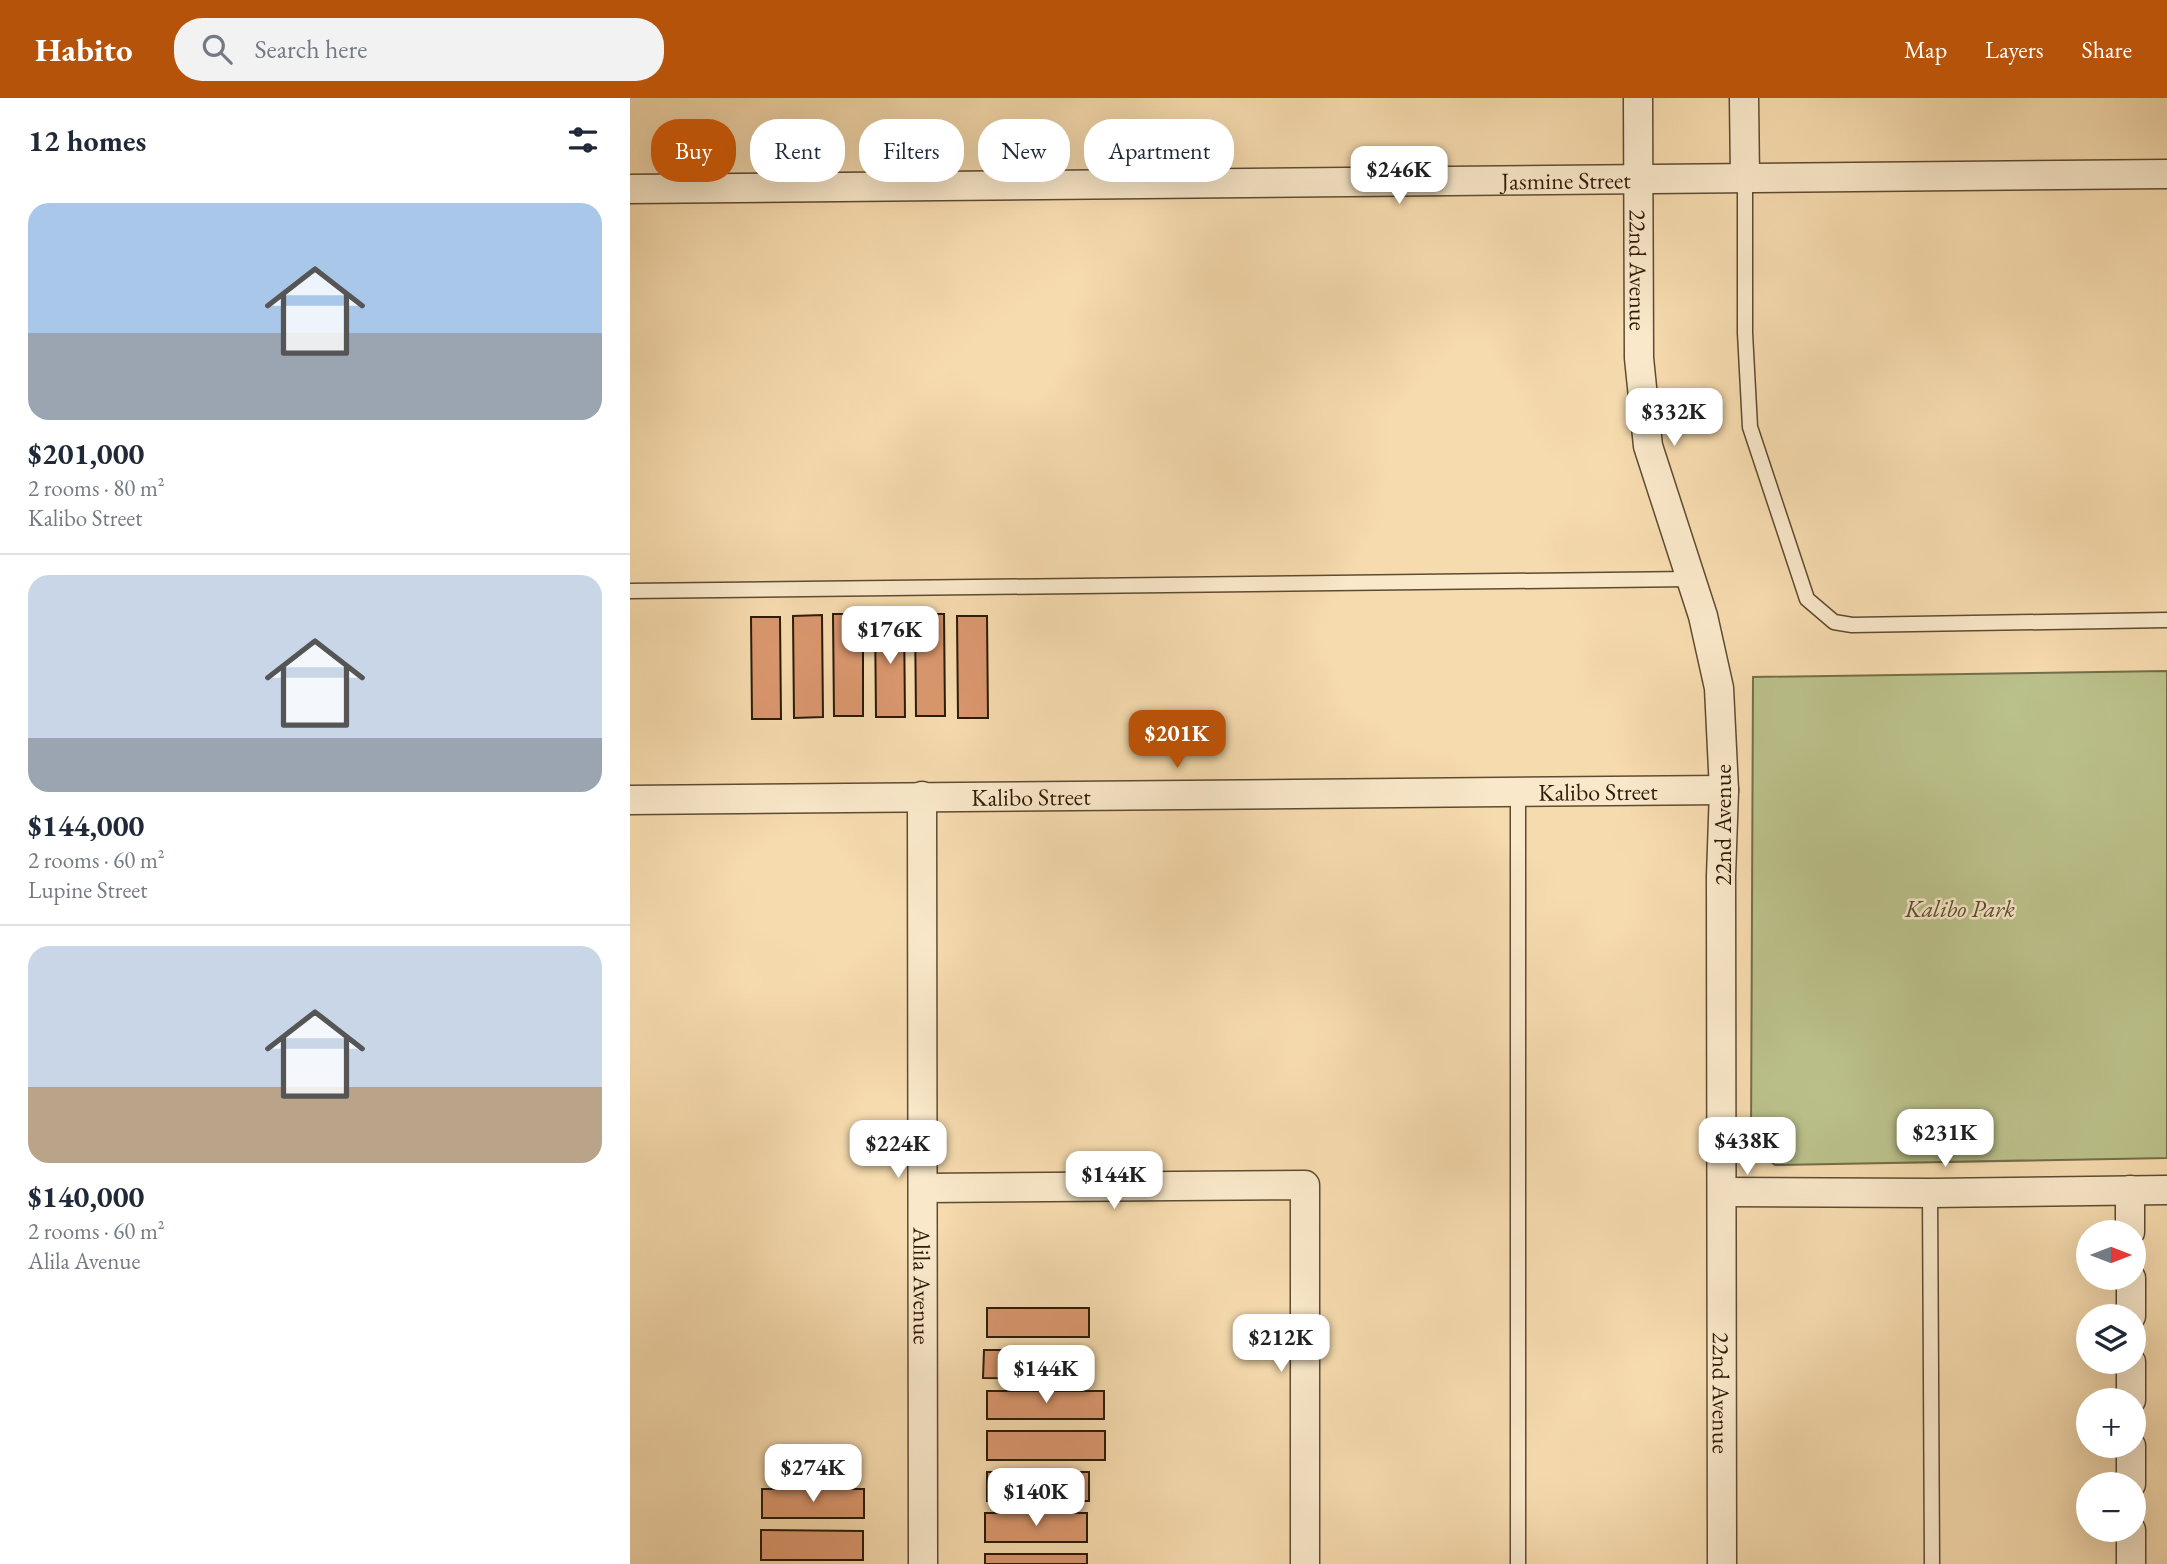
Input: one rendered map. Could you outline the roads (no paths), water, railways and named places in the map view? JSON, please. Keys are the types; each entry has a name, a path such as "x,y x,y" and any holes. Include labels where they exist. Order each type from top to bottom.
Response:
{"street":[{"name":"22nd Avenue","path":"1638,98 1639,358 1648,446 1703,616 1719,688 1724,790 1721,876 1723,1564"},
{"path":"1744,98 1745,178"},
{"name":"Jasmine Street","path":"630,189 2167,174"},
{"name":"Kalibo Street","path":"630,800 1724,790"},
{"name":"Alila Avenue","path":"922,796 923,1564"},
{"path":"923,1188 1305,1185 1305,1564"},
{"path":"2130,1190 2130,1220"},
{"path":"1723,1192 1930,1194 2167,1190"},
{"path":"2131,1542 2131,1564"}],"lane":[{"path":"1745,178 1745,333 1750,427 1807,599 1834,622 1852,625 2167,620"},
{"path":"630,591 1691,579"},
{"path":"1518,792 1518,1564"},
{"path":"1930,1194 1932,1564"}],"park label":[{"name":"Kalibo Park","path":"1960,908"}]}
